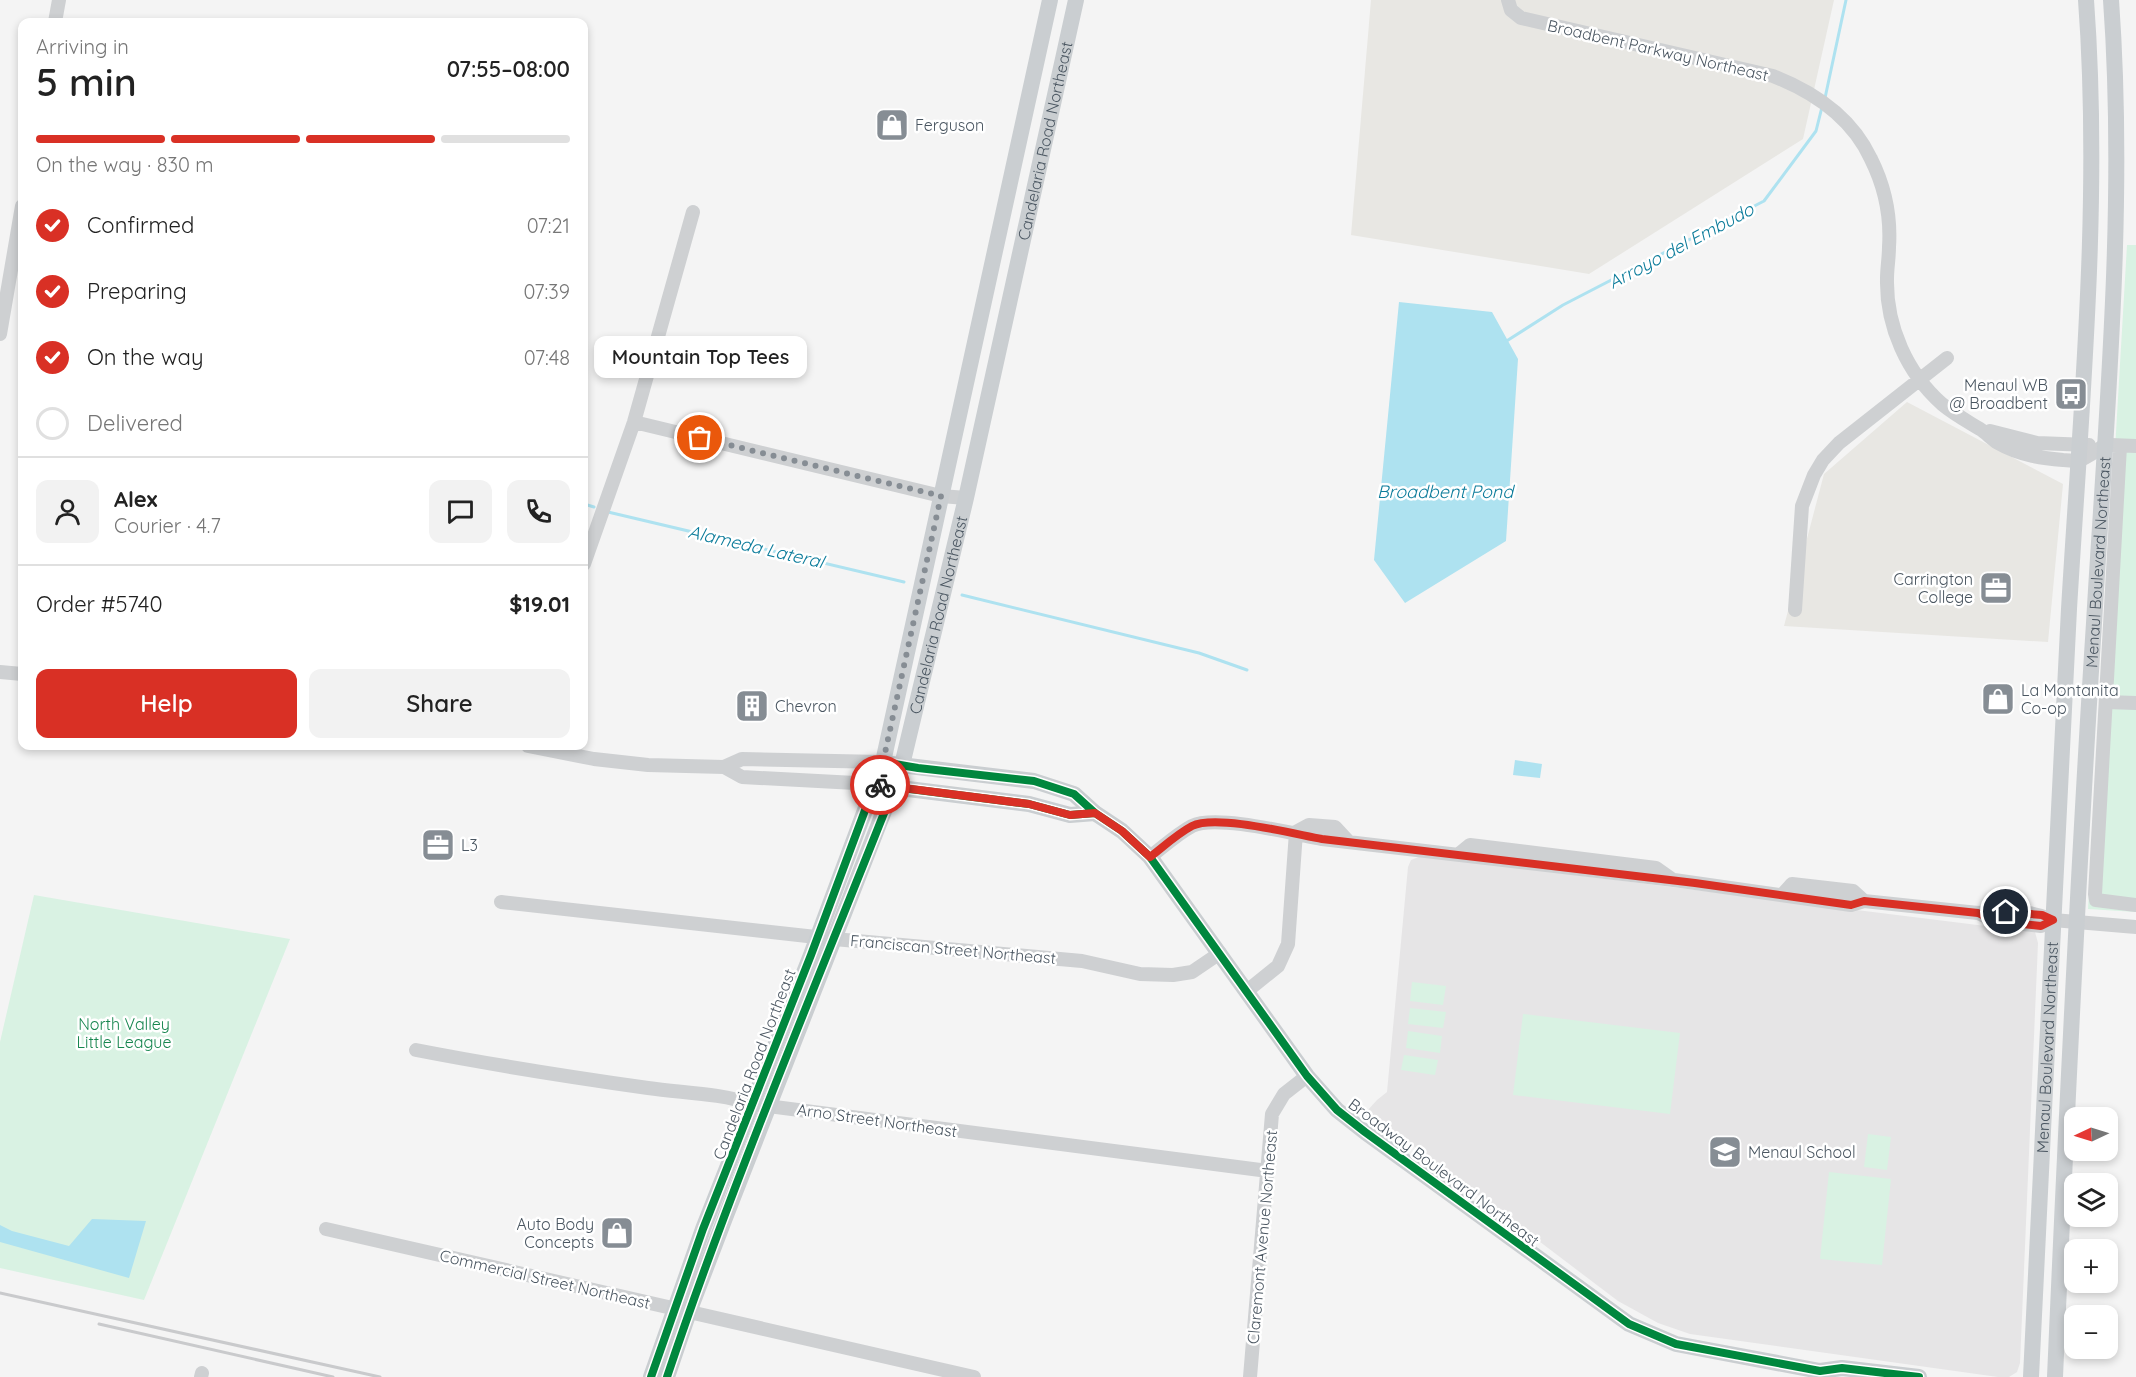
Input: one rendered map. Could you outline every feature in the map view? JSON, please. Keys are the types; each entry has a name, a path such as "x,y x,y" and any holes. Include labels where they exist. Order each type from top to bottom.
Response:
{"main road":[{"name":"Candelaria Road Northeast","path":"826,938 883,762 1050,0"},
{"name":"Candelaria Road Northeast","path":"651,1377 682,1310 826,938 894,788 902,765 966,498 1076,0"},
{"name":"Menaul Boulevard Northeast","path":"2031,1377 2053,920 2090,256 2090,63 2086,0"},
{"name":"Menaul Boulevard Northeast","path":"2055,1377 2076,921 2112,445 2115,62 2110,0"},
{"name":"Broadway Boulevard Northeast","path":"883,762 1034,781 1074,794 1095,813 1122,831 1150,857 1307,1076 1337,1110 1629,1324 1676,1344 1801,1372 1825,1374 1842,1368 1919,1377"},
{"path":"874,784 1029,804 1070,815 1095,813"},
{"path":"2039,1214 2062,1215"},
{"name":"Candelaria Road Northeast","path":"667,1377 682,1310"}],"street":[{"path":"56,18 59,0"},
{"name":"Broadbent Parkway Northeast","path":"1508,0 1511,10 1521,18 1773,76 1808,93 1838,114 1863,145 1883,188 1890,229 1887,280 1889,308 1896,337 1920,380 1943,405 1964,421 1981,430 2078,453 2112,445 2136,446"},
{"path":"588,553 634,422 693,212"},
{"path":"0,334 18,229"},
{"path":"1796,610 1802,506 1814,475 1823,460 1854,430 1947,358"},
{"path":"634,422 941,496 966,498"},
{"path":"2112,445 2106,702 2095,894 2096,900 2103,902 2136,905"},
{"path":"0,672 18,674"},
{"path":"2106,702 2136,703"},
{"path":"548,750 594,759 638,764 724,767 742,759 883,762"},
{"path":"724,767 742,777 874,784"},
{"path":"1150,857 1192,826 1207,822 1296,832 1309,825 1335,827 1348,841 1459,854 1470,844 1656,868 1674,880 1783,894 1792,884 1853,891 1864,901 1978,913 1996,911 2042,915 2053,920 2136,927"},
{"path":"1247,991 1278,966 1288,945 1296,832"},
{"name":"Franciscan Street Northeast","path":"501,902 826,938 1082,960 1140,974 1173,975 1192,972 1220,953"},
{"name":"Arno Street Northeast","path":"416,1050 490,1065 674,1092 1268,1172"},
{"name":"Claremont Avenue Northeast","path":"1250,1377 1272,1114 1284,1094 1307,1076"},
{"name":"Commercial Street Northeast","path":"326,1229 974,1377"}],"shaded area":[{"path":"1371,0 1834,0 1803,139 1589,274 1351,235"},
{"path":"1907,402 2063,484 2048,642 1784,626 1824,474"},
{"name":"Menaul School","path":"1421,856 2035,932 2038,943 2020,1363 2017,1372 2009,1377 1998,1377 1690,1334 1658,1323 1618,1301 1367,1111 1387,1092 1408,867 1411,860"}],"green space":[{"path":"2127,245 2136,245 2136,912 2088,909"},
{"name":"North Valley Little League","path":"34,895 290,939 144,1300 0,1268 0,1042"},
{"path":"1412,982 1446,986 1443,1005 1410,1001"},
{"path":"1410,1008 1446,1012 1443,1028 1408,1024"},
{"path":"1523,1014 1680,1033 1670,1114 1513,1095"},
{"path":"1408,1031 1442,1036 1440,1053 1406,1048"},
{"path":"1404,1055 1438,1060 1435,1075 1401,1070"},
{"path":"1868,1134 1891,1137 1887,1170 1864,1167"},
{"path":"1829,1172 1891,1179 1882,1265 1820,1259"}],"water":[{"name":"Broadbent Pond","path":"1399,302 1492,312 1518,359 1506,541 1405,603 1374,560"},
{"path":"1515,760 1542,764 1540,778 1513,775"},
{"path":"92,1219 146,1221 129,1278 0,1242 0,1225 12,1231 69,1246"}],"waterway":[{"name":"Arroyo del Embudo","path":"1825,98 1846,0"},
{"name":"Arroyo del Embudo","path":"1505,342 1563,305 1764,201 1816,131 1822,107"},
{"path":"588,505 594,507"},
{"name":"Alameda Lateral","path":"608,512 904,582"},
{"path":"962,595 1199,653 1247,670"}],"railway":[{"path":"0,1293 380,1377"},
{"path":"99,1324 333,1377"}],"cycle path":[{"path":"651,1377 703,1229 811,955 883,762 1034,781 1074,794 1095,813 1122,831 1150,857 1307,1076 1337,1110 1629,1324 1676,1344 1820,1371 1842,1368 1919,1377"},
{"path":"886,786 1029,804 1070,815 1095,813"},
{"path":"667,1377 748,1154 894,788"}],"way so far":[{"path":"700,438 941,496 883,762 874,784 880,785"}],"place":[{"name":"Ferguson","path":"892,125"},
{"name":"Menaul WB @ Broadbent","path":"2071,394"},
{"name":"Mountain Top Tees","path":"700,438"},
{"name":"Carrington College","path":"1996,588"},
{"name":"La Montanita Co-op","path":"1998,699"},
{"name":"Chevron","path":"752,706"},
{"name":"L3","path":"438,845"},
{"name":"Menaul School","path":"1725,1152"},
{"name":"Auto Body Concepts","path":"617,1233"}],"route":[{"path":"880,785 1029,804 1070,815 1095,813 1122,831 1150,857 1192,826 1207,822 1296,832 1322,839 1783,894 1790,897 1851,905 1864,901 1978,913 1995,921 2041,926 2053,920 2042,915 2006,912"}]}
